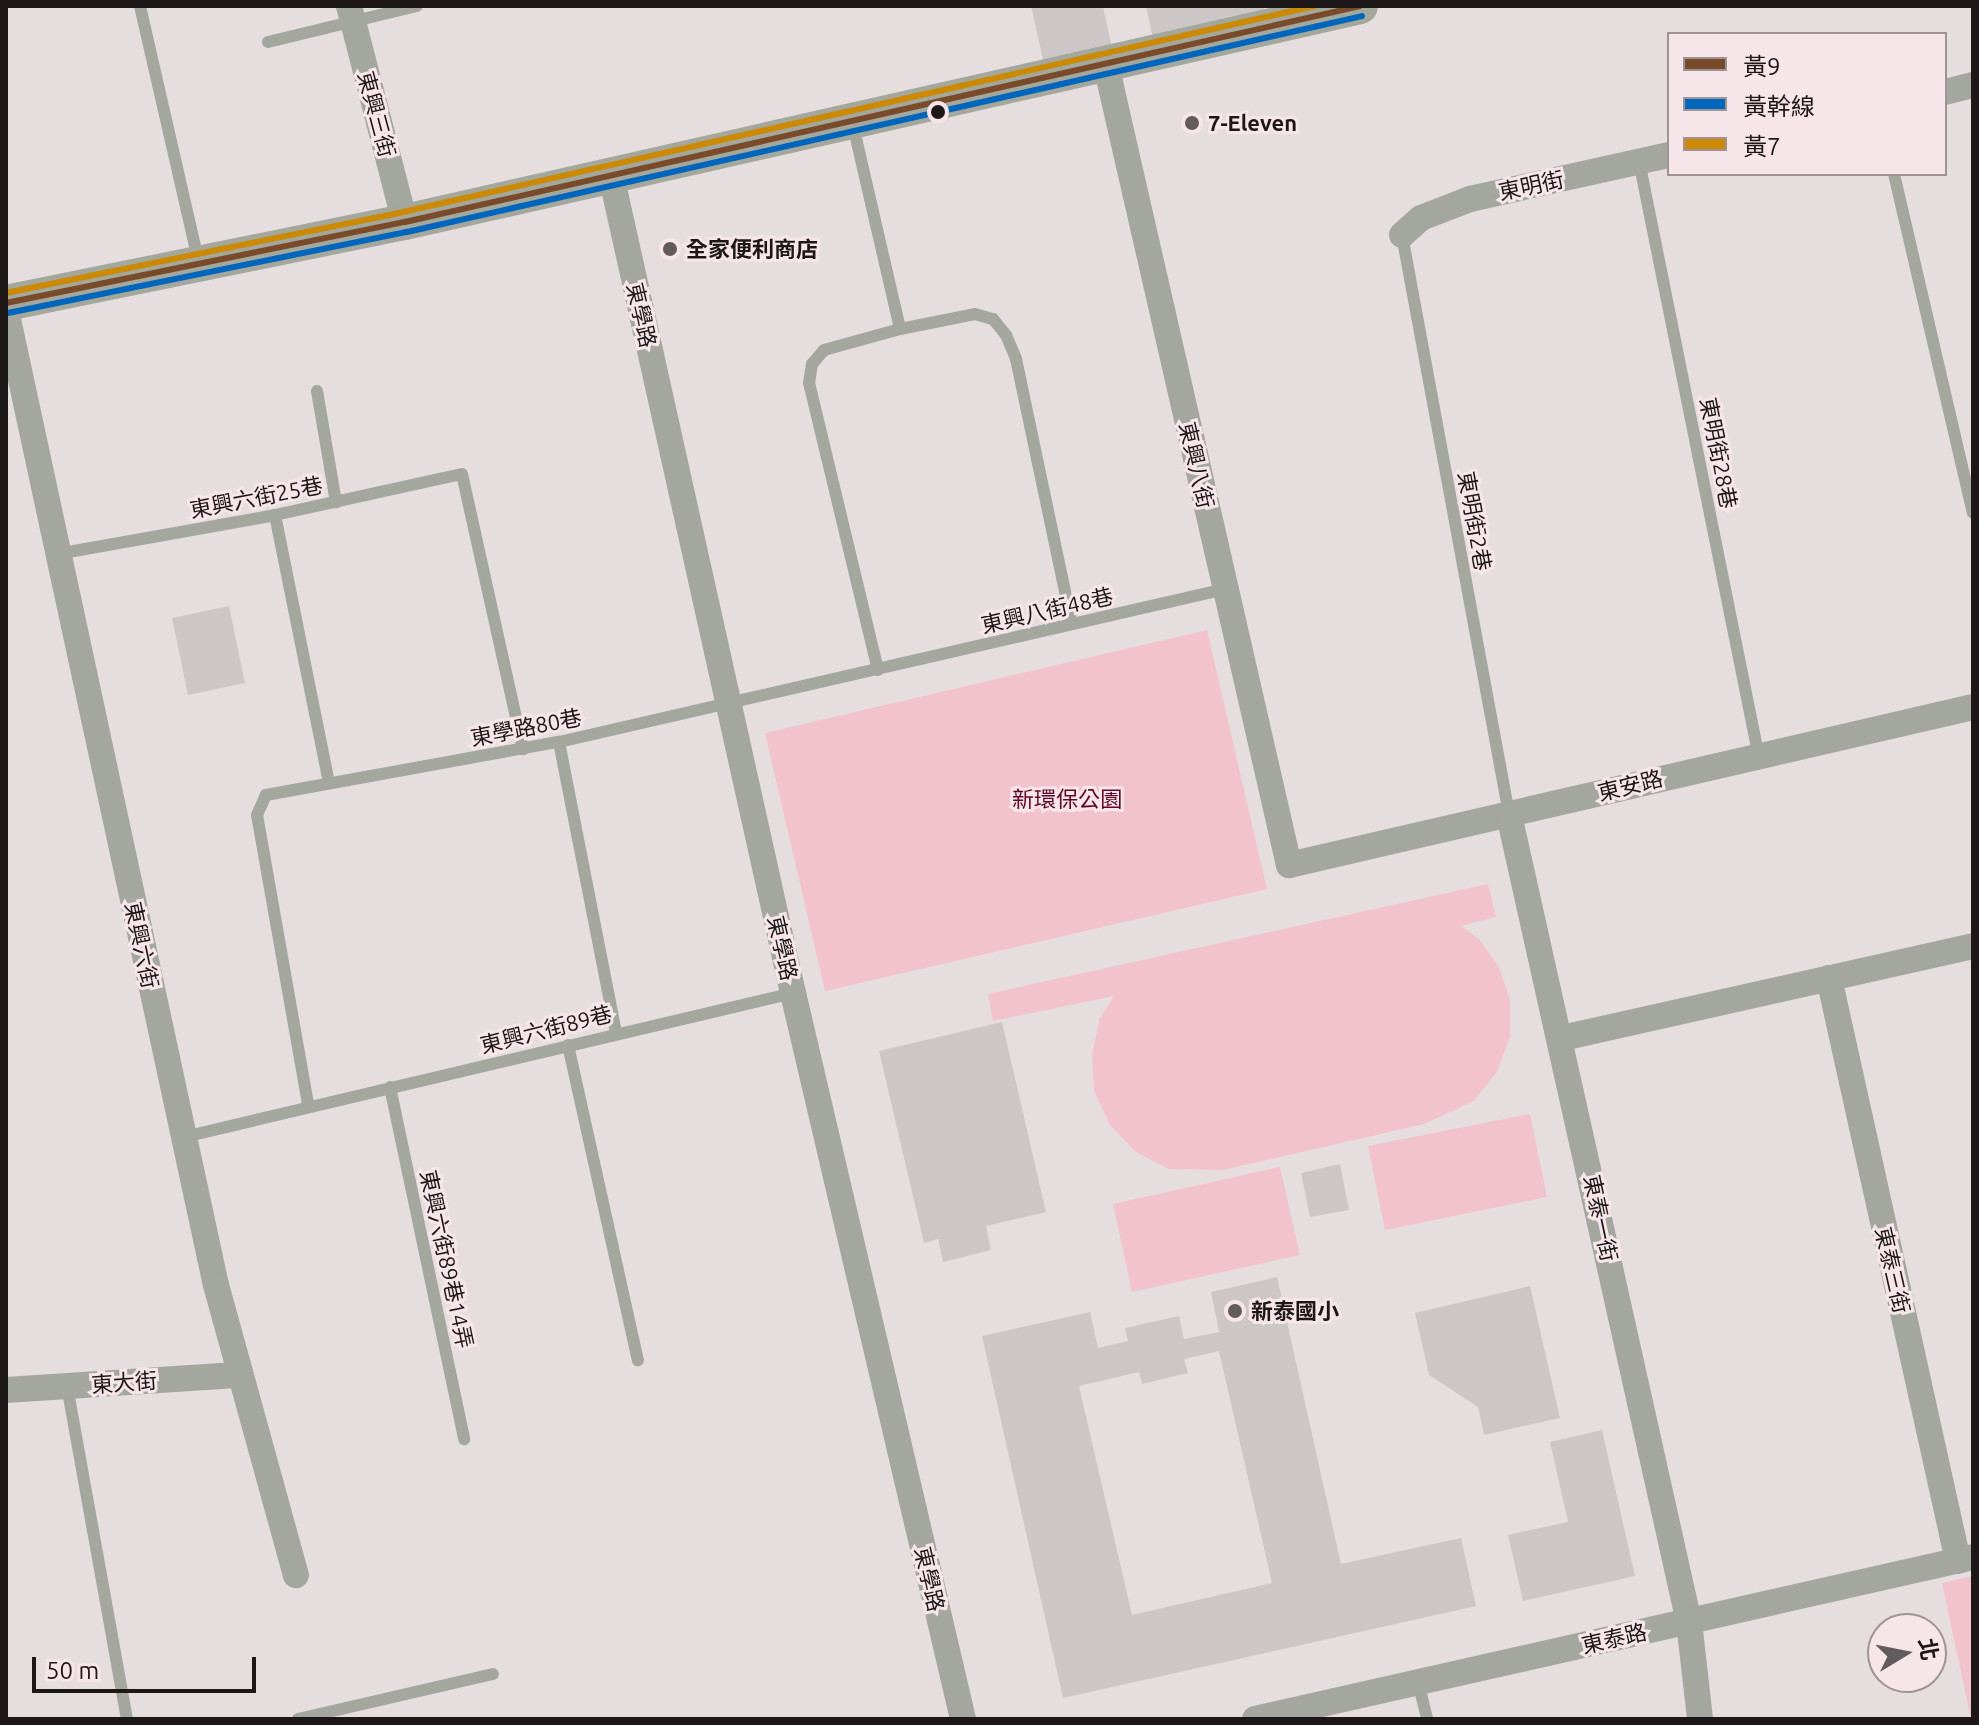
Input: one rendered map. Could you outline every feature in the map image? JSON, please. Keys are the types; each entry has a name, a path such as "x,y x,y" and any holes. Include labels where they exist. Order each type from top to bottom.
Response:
{"street":[{"path":"6,303 405,222 1106,65 1305,12 1360,6"},
{"name":"東興三街","path":"351,15 405,222"},
{"name":"東興八街","path":"1106,65 1289,865"},
{"path":"1947,92 1973,85"},
{"name":"東明街","path":"1402,235 1421,218 1457,203 1667,155"},
{"name":"東學路","path":"611,175 793,993 963,1719"},
{"name":"東興六街","path":"6,310 184,1137 241,1375 296,1575"},
{"name":"東安路","path":"1289,865 1509,815 1758,753 1973,707"},
{"name":"東泰一街","path":"1509,815 1562,1038 1689,1622 1700,1719"},
{"path":"1562,1038 1973,946"},
{"name":"東泰三街","path":"1829,978 1966,1559"},
{"name":"東大街","path":"6,1390 241,1375"},
{"name":"東泰路","path":"1255,1719 1966,1559"}],"lane":[{"path":"140,6 199,264"},
{"path":"268,42 351,15 417,6"},
{"path":"853,123 900,329"},
{"name":"東明街28巷","path":"1639,161 1758,753"},
{"path":"1894,176 1973,513"},
{"name":"東明街2巷","path":"1402,235 1509,815"},
{"path":"878,670 809,383 812,364 824,350 900,329 975,314 993,319 1016,359 1072,624"},
{"path":"317,391 336,502"},
{"name":"東興六街25巷","path":"57,554 275,515 462,474 523,749"},
{"path":"275,515 329,782 266,795 257,815 308,1104"},
{"name":"東興八街48巷","path":"729,705 1225,589"},
{"name":"東學路80巷","path":"329,782 523,749 729,705"},
{"path":"559,742 616,1033"},
{"name":"東興六街89巷","path":"184,1137 308,1104 793,993"},
{"path":"568,1045 638,1360"},
{"name":"東興六街89巷14弄","path":"390,1087 464,1439"},
{"path":"67,1386 127,1719"},
{"path":"298,1719 493,1674"},
{"path":"1418,1682 1427,1719"}],"green space":[{"name":"新環保公園","path":"1207,630 1267,889 825,991 765,733"},
{"path":"1488,884 1496,917 1461,926 1479,939 1499,967 1510,1000 1510,1037 1497,1072 1474,1101 1424,1124 1223,1170 1169,1169 1136,1152 1110,1125 1094,1091 1092,1055 1100,1018 1114,996 993,1021 988,994"},
{"path":"1530,1114 1547,1197 1385,1230 1368,1146"},
{"path":"1280,1167 1300,1255 1132,1292 1113,1204"},
{"path":"1973,1576 1973,1719 1971,1719 1942,1583"}],"building":[{"path":"1031,6 1103,6 1112,48 1044,64"},
{"path":"1146,6 1263,6 1266,18 1154,43"},
{"path":"229,606 245,683 188,695 172,618"},
{"path":"1002,1022 1046,1212 986,1226 991,1250 943,1262 938,1239 924,1243 879,1051"},
{"path":"1340,1164 1349,1210 1310,1217 1301,1173"},
{"path":"1277,1277 1341,1564 1461,1538 1476,1606 1063,1698 982,1336 1090,1312 1098,1348 1128,1341 1125,1328 1179,1316 1184,1339 1219,1332 1211,1292","holes":["1219,1351 1272,1583 1132,1615 1079,1386 1139,1372 1142,1384 1188,1373 1184,1359"]},
{"path":"1530,1286 1560,1418 1484,1435 1478,1407 1429,1375 1415,1313"},
{"path":"1602,1430 1635,1576 1523,1601 1508,1535 1568,1522 1550,1442"}],"transit line":[{"name":"黃7","path":"6,293 403,212 1315,6"},
{"name":"黃9","path":"6,303 405,222 1360,6"},
{"name":"黃幹線","path":"8,313 407,232 1362,16"}],"place":[{"name":"7-Eleven","path":"1192,123"},
{"name":"全家便利商店","path":"670,249"},
{"name":"新泰國小","path":"1235,1311"}]}
